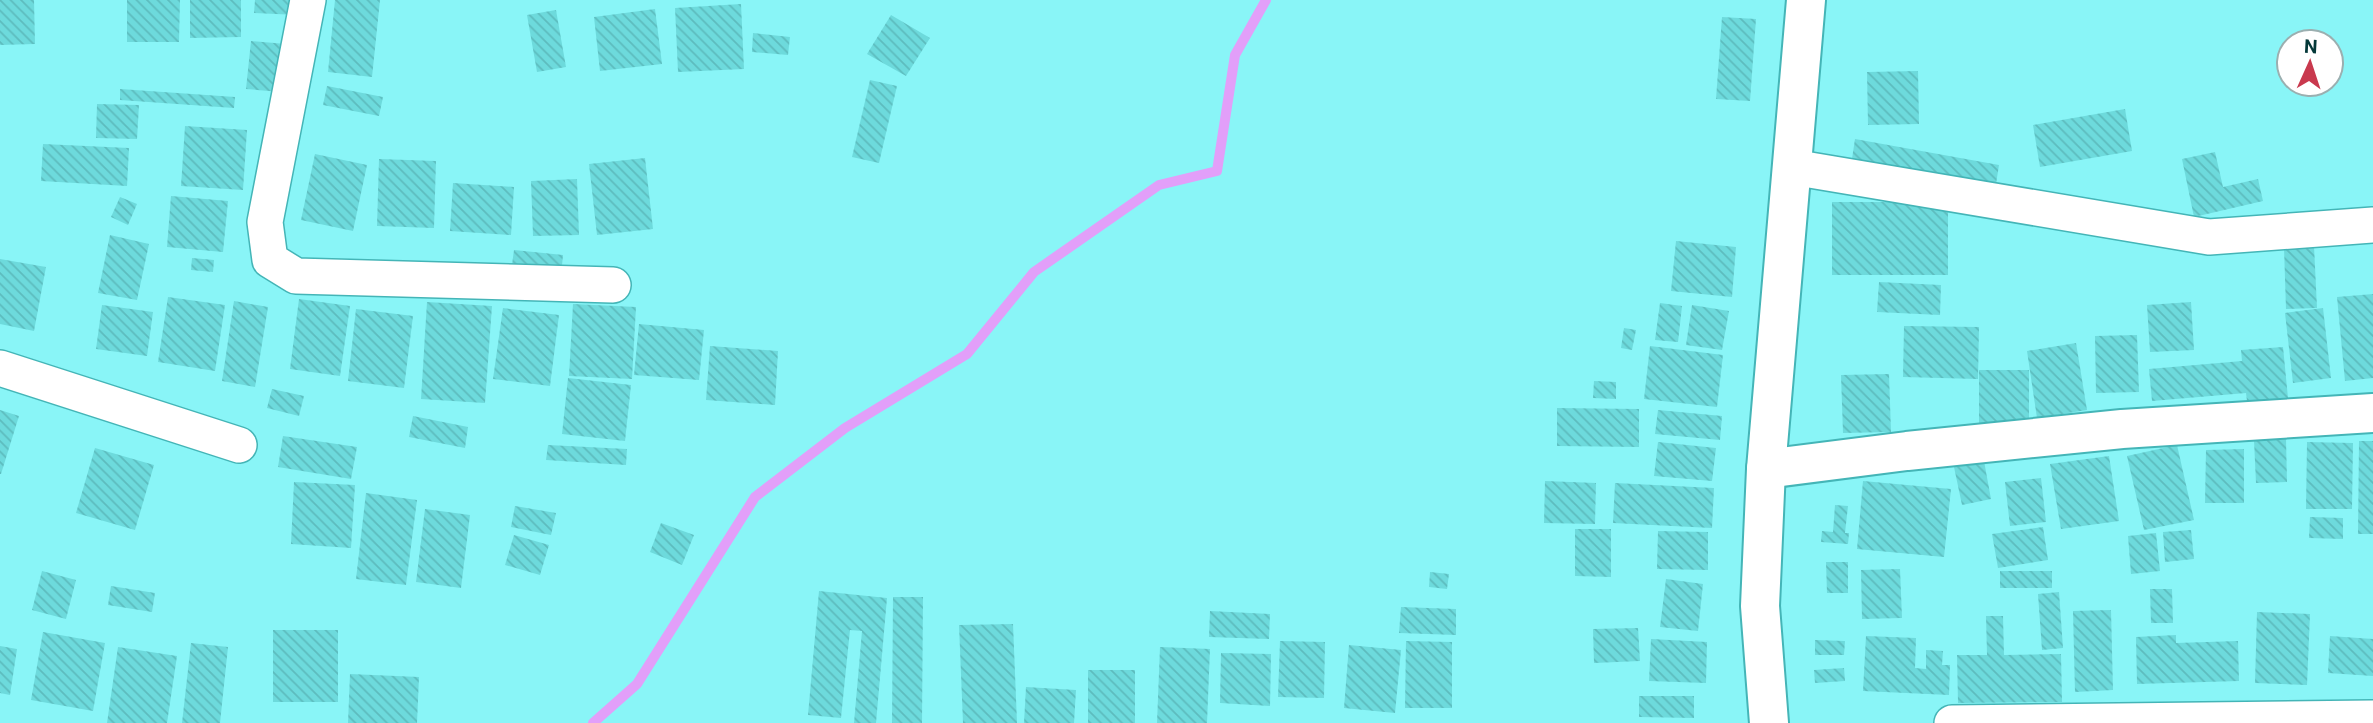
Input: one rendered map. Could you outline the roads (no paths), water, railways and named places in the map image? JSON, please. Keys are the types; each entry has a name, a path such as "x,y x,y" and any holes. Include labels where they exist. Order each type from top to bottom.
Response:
{"main road":[{"path":"1769,723 1760,606 1766,469 1806,0"},
{"path":"1766,469 1907,451 2122,429 2373,413"}],"street":[{"path":"308,0 265,222 270,260 296,276 612,285"},
{"path":"1791,167 2209,237 2373,225"},
{"path":"0,368 239,445"},
{"path":"1952,723 2373,718"}],"waterway":[{"path":"593,723 637,684 755,497 845,428 967,354 1034,272 1159,185 1217,171 1235,55 1266,0"}]}
